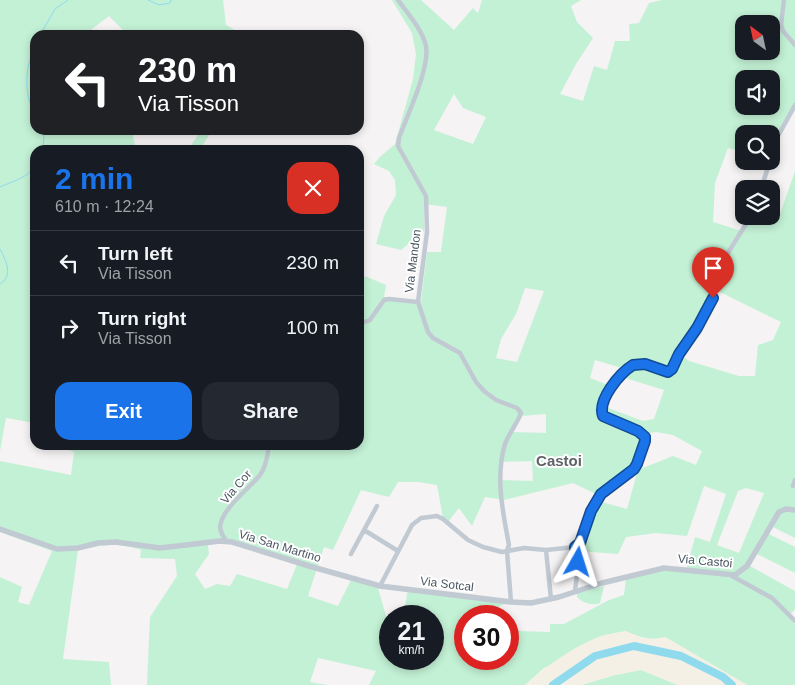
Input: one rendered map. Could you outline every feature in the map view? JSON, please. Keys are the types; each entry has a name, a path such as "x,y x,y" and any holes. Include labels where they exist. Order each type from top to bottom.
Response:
{"street":[{"name":"Via Mandon","path":"398,0 418,28 424,40 426,52 425,66 399,138 398,146 426,196 427,232 418,302 430,335 460,353 484,391 496,400 514,406 520,411 520,415 506,443 501,463 502,503 509,546 507,551"},
{"path":"784,0 781,26 795,45"},
{"path":"780,132 795,105"},
{"path":"380,586 414,523 422,518 433,516 443,519 464,537 482,547 502,552 524,548 546,550 575,547 580,543 601,494 634,469 645,441 645,437 638,431 603,416 602,405 608,393 618,379 633,365 645,364 668,372 672,369 679,354 703,318 713,298 726,256 745,225"},
{"path":"364,322 370,320 384,300 389,298 418,302"},
{"name":"Via Cor","path":"226,541 220,530 222,522 232,503 262,471 268,450"},
{"path":"793,486 795,480"},
{"path":"351,554 377,506"},
{"name":"Via Castoi","path":"511,602 531,603 664,568 731,575 741,572 747,566 779,512 786,509 795,510"},
{"name":"Via San Martino","path":"0,529 57,549 116,542 160,548 226,541 237,542 309,566 380,586"},
{"path":"364,530 398,551"},
{"path":"575,547 579,560 575,592"},
{"path":"546,550 551,598"},
{"path":"507,551 511,602"},
{"path":"731,575 772,598 795,621"},
{"name":"Via Sotcal","path":"380,586 511,602"}],"green space":[{"path":"0,0 223,0 226,25 235,30 123,30 109,16 92,30 30,30 30,135 134,135 135,145 30,145 30,422 6,418 0,451"},
{"path":"392,0 421,0 454,30 473,8 478,13 482,0 581,0 571,6 577,22 593,38 560,94 583,101 594,66 607,70 615,41 630,41 629,24 639,23 649,3 662,0 795,0 795,110 780,134 780,125 735,125 735,150 728,148 715,183 713,222 742,231 746,225 780,225 780,214 795,171 795,538 773,527 769,534 795,547 795,573 757,554 750,566 795,591 795,609 789,616 795,625 795,685 747,685 665,637 645,638 625,631 544,668 525,685 369,685 376,671 318,658 310,682 327,685 147,685 150,617 177,576 175,559 140,558 141,550 110,545 78,550 63,659 109,662 111,685 0,685 0,577 22,587 18,602 29,605 52,551 0,532 0,461 71,475 74,452 68,450 364,450 364,279 365,276 386,285 384,297 421,301 427,252 441,252 447,207 424,204 424,231 401,250 376,244 384,216 396,195 395,180 389,171 374,164 395,144 413,79 416,54 412,33","holes":["454,94 463,108 486,117 473,144 434,130","525,288 544,291 517,362 496,358 501,339 516,314","718,291 781,322 773,340 758,345 755,376 739,376 689,361 681,355","595,360 625,369 622,377 664,390 654,419 643,421 603,406 613,387 590,378","546,414 546,433 512,432 522,416","656,432 673,435 702,451 696,465 673,456 638,470 627,509 598,501 580,543 577,544 578,551 618,554 626,537 656,533 687,536 704,486 726,494 710,542 695,537 686,571 659,570 626,579 624,595 609,600 564,624 550,624 550,632 519,631 519,670 454,670 454,605 502,605 507,602 408,587 405,605 444,605 444,670 379,670 379,605 383,605 378,588 351,580 338,606 308,596 324,547 333,550 361,490 389,497 398,482 418,482 437,485 443,518 448,522 459,508 472,526 485,497 504,500 573,483 598,495 634,471 642,451 645,434","532,461 533,481 499,480 499,462","746,488 764,493 739,553 717,545 738,491","231,540 298,562 287,589 237,574 230,586 217,584 205,589 195,574 209,554 208,545"]},
{"path":"198,135 209,135 203,145 191,145"},
{"path":"604,586 600,603 588,603 577,597 577,593"},
{"path":"641,670 678,685 581,685 615,675"}],"sand":[{"path":"625,631 649,639 665,637 747,685 678,685 641,670 581,685 525,685 551,664 578,646 601,636"}],"waterway":[{"path":"43,30 55,9 68,0"},
{"path":"148,0 159,5 170,3 171,0"},
{"path":"30,60 27,73 27,90 30,104"},
{"path":"43,135 43,145"},
{"path":"0,187 23,177 30,172"},
{"path":"0,249 8,273 7,277 0,284"},
{"path":"553,685 595,656 634,646 681,656 723,677 732,685"}],"district":[{"name":"Castoi","path":"559,460"}],"route":[{"path":"578,562 575,547 580,543 591,511 601,494 634,469 645,441 645,437 638,431 603,416 602,405 608,393 627,368 638,363 668,372 672,369 713,298"}]}
